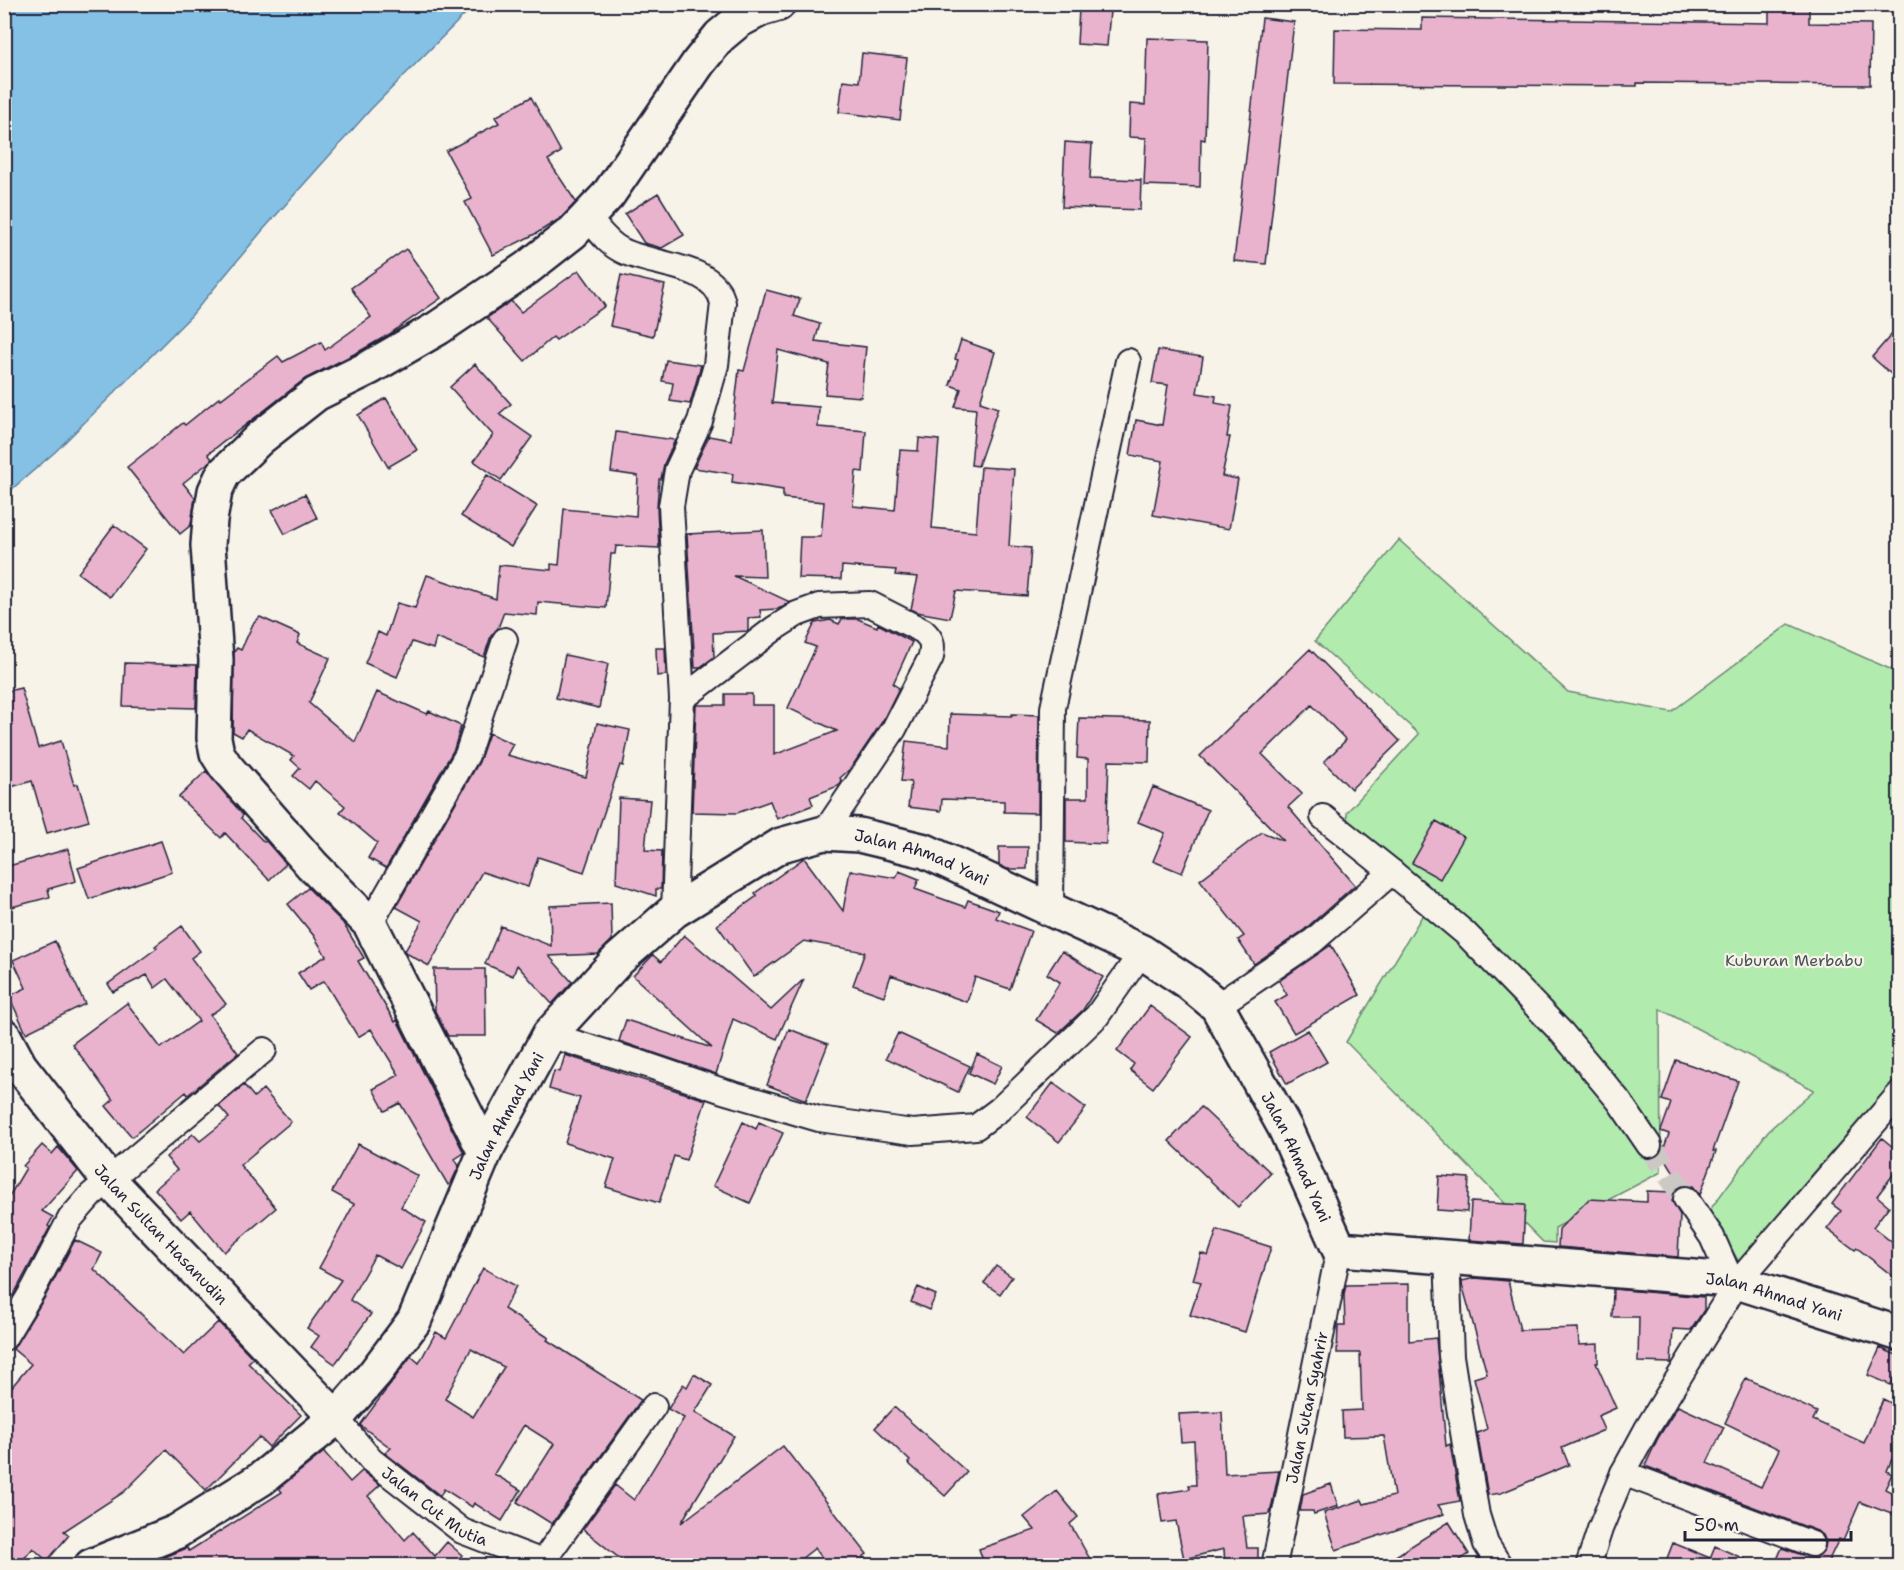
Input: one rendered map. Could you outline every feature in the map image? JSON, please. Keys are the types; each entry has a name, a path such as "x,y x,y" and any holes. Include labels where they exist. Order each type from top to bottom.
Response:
{"street":[{"path":"485,1152 370,924 304,856 226,767 218,753 214,738 216,660 208,545 215,491 223,474 260,438 316,394 369,368 438,328 527,268 573,232 608,195 699,62 720,36 738,21 778,4"},
{"path":"588,218 608,241 619,249 644,259 672,265 710,282 722,296 723,303 716,365 700,421 677,470 671,506 682,699 674,911"},
{"path":"1051,909 1053,708 1128,361"},
{"path":"682,699 775,628 796,614 819,606 870,604 923,631 931,638 933,646 931,657 894,729 824,833"},
{"path":"370,924 467,755 505,640"},
{"path":"1323,818 1465,933 1562,1034 1619,1101 1649,1145"},
{"name":"Jalan Ahmad Yani","path":"91,1566 177,1532 261,1479 336,1418 375,1373 414,1321 485,1152 549,1035 618,960 674,911 782,845 824,833 859,835 925,851 1142,952 1189,983 1217,1006 1284,1128 1339,1250 1734,1282 1899,1334"},
{"path":"1217,1006 1313,940 1392,872"},
{"path":"549,1035 819,1119 913,1132 976,1127 1000,1109 1097,1016 1142,952"},
{"name":"Jalan Sultan Hasanudin","path":"4,1036 12,1072 108,1179 336,1418"},
{"path":"4,1338 33,1290 70,1219 91,1195 264,1050"},
{"path":"1588,1566 1600,1529 1623,1473 1734,1282 1899,1093"},
{"path":"1686,1198 1712,1237 1734,1282"},
{"name":"Jalan Sutan Syahrir","path":"1274,1566 1339,1250"},
{"path":"1447,1257 1451,1356 1477,1515 1486,1544 1500,1566"},
{"path":"548,1563 654,1406"},
{"name":"Jalan Cut Mutia","path":"336,1418 371,1460 462,1531 548,1563"},
{"path":"1623,1473 1812,1544"}],"green space":[{"name":"Kuburan Merbabu","path":"1399,540 1568,692 1671,712 1789,624 1899,673 1899,1076 1740,1264 1709,1211 1768,1131 1814,1090 1660,1009 1661,1172 1555,1228 1555,1243 1543,1242 1346,1042 1436,893 1348,827 1347,812 1419,734 1315,641"}],"water":[{"path":"5,4 474,5 371,109 262,231 191,316 55,452 5,495"}],"building":[{"path":"1769,4 1809,4 1809,23 1871,24 1870,85 1334,84 1335,29 1422,30 1422,18 1769,23"},
{"path":"1079,9 1110,11 1107,46 1077,44"},
{"path":"1262,18 1294,22 1266,264 1234,261"},
{"path":"1147,38 1208,40 1205,140 1201,139 1200,187 1144,185 1146,138 1129,137 1130,104 1145,105"},
{"path":"862,53 907,58 900,120 839,112 843,80 859,82"},
{"path":"531,97 561,152 548,160 576,202 561,218 493,255 465,202 472,199 446,151 499,123 495,117"},
{"path":"1065,142 1092,144 1090,178 1141,180 1140,210 1062,207"},
{"path":"658,193 684,235 662,248 644,243 625,214"},
{"path":"406,249 441,298 388,335 305,379 208,454 212,459 183,483 195,498 191,525 180,534 127,467 183,423 185,425 278,356 283,362 321,342 325,350 371,317 351,288"},
{"path":"579,270 605,306 556,340 553,337 525,361 487,318 511,301 521,312"},
{"path":"621,275 665,285 653,336 610,326"},
{"path":"766,290 800,299 794,316 820,324 815,341 866,347 861,397 825,394 829,364 778,350 772,403 819,407 818,427 866,431 863,472 856,471 853,506 895,510 900,450 918,451 919,438 939,440 932,528 976,532 981,467 1014,469 1009,546 1031,548 1027,596 956,591 950,618 911,609 918,577 895,575 896,570 842,566 841,579 798,578 800,537 821,537 824,502 783,498 783,490 732,482 733,474 694,468 709,436 731,440 739,370 744,371"},
{"path":"1899,326 1899,381 1872,357"},
{"path":"961,340 995,352 980,402 998,408 978,466 971,465 976,409 955,407 961,389 950,385 958,360 955,359"},
{"path":"1158,350 1203,357 1197,393 1216,396 1215,403 1232,406 1227,437 1230,437 1222,476 1238,479 1229,529 1153,515 1163,461 1130,455 1136,420 1162,425 1168,385 1152,383"},
{"path":"666,360 701,365 690,404 670,401 673,383 662,381"},
{"path":"475,364 511,404 499,414 532,437 501,480 474,461 493,435 450,387"},
{"path":"386,398 417,450 388,467 358,415"},
{"path":"616,432 675,440 664,464 661,479 659,479 657,507 659,548 616,546 615,554 611,554 606,608 538,602 537,615 504,612 498,628 491,636 484,657 436,638 433,649 412,642 397,677 365,663 378,632 386,636 397,603 415,608 427,575 496,599 499,565 551,570 551,564 559,565 564,509 636,516 638,476 611,472"},
{"path":"487,475 537,506 511,547 461,516"},
{"path":"305,494 317,518 285,534 272,510"},
{"path":"114,525 146,549 110,597 78,573"},
{"path":"763,530 765,577 734,576 790,602 778,609 760,610 761,617 748,618 748,631 713,633 714,657 699,668 695,668 687,534"},
{"path":"260,617 300,635 297,643 330,658 309,703 355,742 377,692 427,714 429,711 461,726 454,749 386,868 368,858 377,843 340,812 345,806 315,781 309,789 293,776 300,768 291,760 294,756 247,729 242,737 233,732 234,652 237,648 241,650 253,624"},
{"path":"842,619 858,619 877,627 878,624 912,642 893,684 899,688 882,722 851,768 840,778 842,781 838,786 810,797 813,805 777,819 770,801 737,813 692,812 696,706 725,705 725,694 752,694 752,705 774,705 774,755 837,731 788,708 816,647 805,643 815,623 830,620 839,624"},
{"path":"656,648 665,648 666,675 657,676"},
{"path":"1310,649 1400,741 1351,789 1324,762 1346,740 1312,705 1262,754 1302,794 1288,807 1355,885 1304,930 1254,964 1238,940 1244,936 1200,880 1262,832 1284,841 1200,756"},
{"path":"565,655 608,664 599,708 556,698"},
{"path":"125,663 197,665 196,708 123,706"},
{"path":"21,688 38,748 61,741 74,785 78,784 89,821 47,833 32,781 4,789 4,692"},
{"path":"950,714 1039,715 1038,813 1004,812 1004,801 942,799 941,811 908,807 911,782 901,781 906,741 949,746"},
{"path":"1079,718 1150,720 1149,762 1109,761 1106,844 1066,842 1066,798 1088,798 1088,759 1077,758"},
{"path":"597,723 630,730 623,766 620,765 584,872 538,857 528,887 482,872 429,966 406,953 422,921 396,907 479,762 489,733 513,744 507,755 586,777"},
{"path":"206,771 243,815 241,818 286,864 269,880 225,833 221,838 179,797"},
{"path":"1153,787 1208,810 1182,873 1153,861 1165,833 1138,822"},
{"path":"619,798 650,800 645,850 662,851 661,889 656,889 656,896 616,883"},
{"path":"1436,821 1464,837 1440,879 1412,863"},
{"path":"161,841 172,872 89,899 78,868"},
{"path":"999,847 1028,847 1027,869 1007,869 999,865"},
{"path":"68,849 76,881 48,889 50,897 4,909 4,886 10,885 5,867"},
{"path":"804,858 843,911 850,870 896,878 899,871 919,879 915,889 965,907 968,900 999,911 996,918 1031,931 1010,989 975,977 967,1002 891,975 884,996 853,985 865,952 804,941 754,977 717,925 757,896 755,893"},
{"path":"308,888 343,923 364,958 358,961 395,1022 397,1020 464,1153 455,1159 459,1166 448,1185 400,1103 385,1111 373,1089 399,1075 371,1029 358,1037 324,981 309,990 298,973 326,956 314,936 288,904"},
{"path":"611,903 612,940 598,954 549,956 572,982 552,1004 517,965 513,976 485,964 501,926 551,946 550,906"},
{"path":"182,926 200,951 191,958 226,1004 210,1015 238,1053 188,1095 186,1092 132,1137 106,1106 113,1100 72,1044 127,1003 161,1048 199,1021 167,979 155,988 147,975 113,992 108,984 157,948 155,946"},
{"path":"684,935 771,1010 804,979 777,1039 733,1019 716,1074 619,1041 626,1020 712,1048 633,976 653,955 661,962"},
{"path":"55,941 85,1004 26,1033 9,996 26,988 13,960"},
{"path":"1331,945 1360,995 1294,1033 1275,1002 1287,995 1279,981"},
{"path":"1062,951 1103,977 1083,1010 1058,1033 1036,1020 1060,982 1047,974"},
{"path":"434,969 485,969 486,1036 448,1036 435,1011"},
{"path":"1150,1006 1192,1037 1153,1088 1130,1070 1134,1064 1117,1051"},
{"path":"789,1029 828,1044 806,1100 767,1085"},
{"path":"1308,1030 1327,1062 1287,1084 1269,1052"},
{"path":"898,1033 970,1066 958,1092 886,1058"},
{"path":"977,1054 1002,1066 993,1084 969,1073"},
{"path":"565,1055 706,1100 686,1160 674,1156 659,1203 606,1187 615,1159 565,1143 580,1098 549,1089 554,1071 560,1072"},
{"path":"1676,1060 1738,1081 1700,1195 1693,1186 1682,1186 1662,1153 1669,1134 1661,1131 1671,1103 1662,1100"},
{"path":"1053,1083 1086,1108 1059,1142 1027,1117"},
{"path":"244,1085 254,1097 263,1089 291,1122 240,1165 276,1208 224,1252 190,1211 181,1219 155,1189 177,1170 166,1157 193,1134 200,1141 229,1118 219,1106"},
{"path":"1201,1107 1271,1173 1238,1207 1169,1141"},
{"path":"743,1122 756,1129 759,1122 783,1133 750,1203 713,1186"},
{"path":"1882,1138 1899,1152 1899,1167 1877,1196 1889,1206 1873,1227 1899,1248 1899,1281 1857,1248 1855,1250 1827,1229 1841,1211 1832,1204"},
{"path":"358,1144 418,1176 401,1207 426,1222 401,1269 375,1255 350,1300 371,1314 335,1364 311,1347 319,1336 307,1328 341,1280 319,1268 354,1204 332,1192"},
{"path":"42,1145 52,1154 58,1147 78,1171 42,1211 53,1217 48,1226 50,1227 12,1298 4,1294 4,1205 26,1168 23,1166"},
{"path":"1439,1176 1469,1178 1467,1212 1437,1210"},
{"path":"1647,1191 1673,1192 1672,1201 1680,1215 1678,1257 1558,1247 1559,1229 1589,1199 1647,1202"},
{"path":"1471,1202 1525,1205 1523,1244 1469,1240"},
{"path":"1217,1230 1271,1247 1245,1332 1190,1315 1201,1282 1193,1280 1201,1253 1208,1256"},
{"path":"75,1240 102,1253 94,1269 184,1355 218,1322 253,1358 248,1363 301,1415 269,1447 259,1437 206,1490 166,1450 124,1492 64,1531 69,1535 47,1561 33,1548 22,1561 19,1559 4,1564 4,1396 31,1364 13,1349 45,1297"},
{"path":"996,1266 1012,1277 1000,1294 984,1283"},
{"path":"483,1268 516,1286 504,1309 549,1338 547,1340 641,1400 552,1524 517,1502 554,1444 524,1425 494,1474 521,1490 502,1521 474,1503 472,1507 444,1489 440,1496 385,1453 391,1448 360,1425 411,1356 419,1363 436,1332 446,1338","holes":["471,1349 504,1367 473,1417 445,1399"]},
{"path":"1475,1278 1508,1281 1520,1330 1578,1328 1579,1345 1598,1344 1598,1363 1596,1363 1616,1408 1598,1416 1604,1430 1562,1448 1569,1465 1501,1493 1488,1495 1477,1433 1487,1429 1474,1378 1487,1374 1462,1284 1462,1281"},
{"path":"1409,1284 1409,1341 1436,1338 1446,1446 1450,1444 1460,1501 1438,1505 1444,1514 1336,1550 1324,1513 1362,1500 1364,1504 1394,1496 1384,1436 1343,1437 1342,1411 1362,1410 1360,1353 1337,1353 1338,1326 1345,1326 1346,1285"},
{"path":"918,1287 936,1295 929,1310 911,1302"},
{"path":"1613,1289 1704,1297 1704,1310 1691,1330 1673,1329 1671,1363 1638,1362 1639,1317 1612,1317"},
{"path":"1880,1348 1899,1356 1899,1366 1891,1385 1868,1375"},
{"path":"694,1374 712,1385 695,1412 734,1436 681,1523 783,1446 867,1554 863,1557 869,1566 828,1566 815,1548 792,1566 629,1566 583,1529 615,1485 634,1500 684,1418 668,1409 683,1384 687,1387"},
{"path":"1746,1378 1817,1412 1813,1420 1864,1443 1883,1399 1899,1407 1899,1442 1887,1471 1892,1474 1885,1489 1899,1496 1899,1517 1860,1502 1843,1541 1839,1539 1826,1566 1774,1566 1782,1548 1808,1557 1814,1558 1821,1555 1826,1542 1823,1535 1645,1466 1658,1438 1678,1406 1724,1427 1707,1463 1761,1487 1779,1449 1725,1423"},
{"path":"894,1407 967,1472 945,1496 908,1463 910,1461 875,1428"},
{"path":"1222,1412 1225,1474 1279,1471 1270,1514 1243,1516 1247,1548 1258,1548 1258,1566 1225,1566 1224,1549 1184,1559 1176,1521 1162,1523 1158,1494 1190,1489 1189,1485 1196,1485 1194,1441 1181,1442 1179,1414"},
{"path":"324,1452 350,1482 362,1471 380,1485 368,1496 405,1540 413,1532 435,1556 447,1542 462,1555 453,1566 143,1566 187,1548 189,1551 282,1492 279,1488"},
{"path":"1331,1484 1338,1506 1314,1514 1313,1511 1300,1511 1303,1494"},
{"path":"1057,1491 1078,1517 1070,1524 1094,1566 985,1566 979,1549 1035,1530 1024,1517"},
{"path":"1449,1522 1469,1554 1451,1566 1380,1566"},
{"path":"1673,1543 1710,1558 1715,1546 1760,1566 1664,1566"}],"tunnel":[{"path":"1649,1145 1686,1199"}]}
